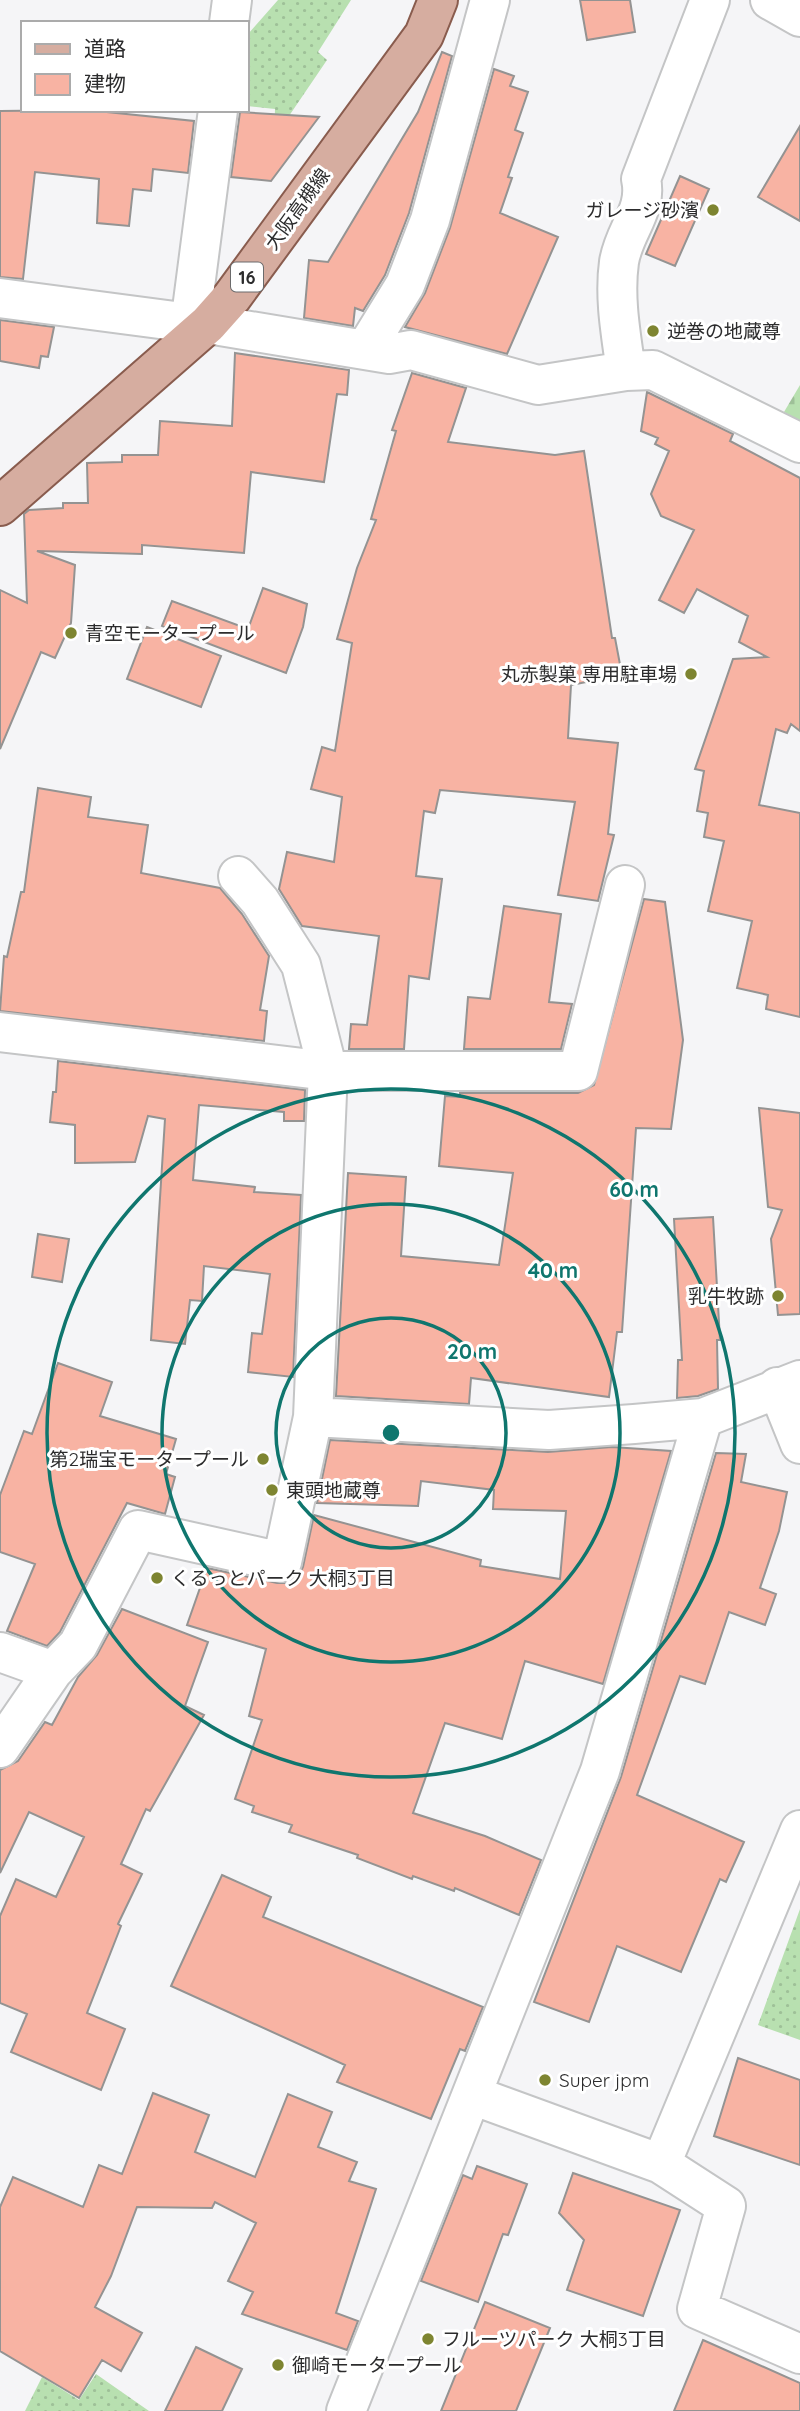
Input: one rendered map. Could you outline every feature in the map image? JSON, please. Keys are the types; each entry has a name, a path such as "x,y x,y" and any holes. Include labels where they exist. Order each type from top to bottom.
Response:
{"main road":[{"name":"大阪高槻線","path":"0,506 195,329 255,267 424,35 438,0"}],"street":[{"path":"229,21 232,0"},
{"path":"365,350 405,285 429,220 491,0"},
{"path":"626,371 618,298 620,257 645,196 641,179 710,0"},
{"path":"770,0 800,17"},
{"path":"195,329 218,112"},
{"path":"0,298 195,329 389,354 411,350 538,385 626,371 653,370 800,443"},
{"path":"0,1748 53,1671 78,1645 138,1530 282,1562 313,1417 328,1071 301,965 260,901 238,876"},
{"path":"0,1032 328,1071 578,1071 625,885"},
{"path":"313,1417 549,1430 703,1418 794,1380 800,1444"},
{"path":"346,2411 600,1771 703,1418"},
{"path":"0,1652 53,1671"},
{"path":"661,2164 800,1830"},
{"path":"471,2095 661,2164 726,2206 697,2309 800,2354"}],"green space":[{"path":"278,0 351,0 318,52 327,60 274,138 275,109 248,106 248,34"},
{"path":"800,385 800,421 784,412"},
{"path":"800,1909 800,2040 758,2025"},
{"path":"96,2374 149,2411 25,2411 42,2377 79,2400"}],"building":[{"path":"580,0 630,0 635,32 587,40"},
{"path":"442,52 452,56 409,213 385,275 363,311 355,308 353,326 304,318 309,260 328,262 418,112"},
{"path":"494,69 514,76 510,86 528,92 515,130 523,133 508,177 512,178 500,213 558,237 507,354 405,327 425,293 450,228"},
{"path":"0,111 106,112 194,121 188,173 153,169 151,191 133,189 129,226 97,223 99,179 35,172 23,279 0,277"},
{"path":"240,112 319,117 271,181 231,177"},
{"path":"800,126 800,221 758,197"},
{"path":"680,176 709,189 675,266 646,254"},
{"path":"0,320 54,327 48,357 41,356 39,368 0,361"},
{"path":"235,353 349,370 347,395 337,394 324,482 251,472 244,553 142,545 142,554 37,551 75,565 71,623 55,658 41,652 0,749 0,590 27,603 24,514 29,510 63,508 63,503 88,503 87,463 122,462 122,455 158,455 160,421 232,426"},
{"path":"412,373 466,388 448,442 555,455 584,451 612,638 615,638 622,675 571,685 568,738 618,743 608,834 614,835 598,901 558,895 575,802 440,790 435,813 424,811 416,876 442,879 429,979 409,976 404,1049 349,1049 351,1024 367,1025 379,936 302,926 279,889 287,852 334,862 342,797 311,789 322,747 335,751 352,643 337,639 357,568 376,520 371,519 396,431 392,430"},
{"path":"647,392 733,434 730,441 800,478 800,731 791,724 787,733 776,729 759,805 800,813 800,1017 766,1009 768,995 737,988 752,921 708,911 724,841 704,837 708,813 697,811 704,771 695,769 733,659 767,657 739,642 748,616 697,589 684,613 659,600 694,530 661,516 651,494 669,451 655,444 658,438 641,431"},
{"path":"263,588 307,604 303,627 286,673 162,626 172,601 248,629"},
{"path":"147,627 221,656 201,707 127,679"},
{"path":"38,788 91,797 88,817 148,825 141,873 220,888 242,914 269,956 260,1010 267,1011 264,1041 0,1011 4,956 7,957 21,892 24,892"},
{"path":"644,899 665,902 683,1040 671,1129 636,1128 622,1332 617,1332 609,1397 471,1378 469,1404 336,1396 348,1173 406,1177 401,1256 499,1265 513,1173 439,1166 445,1096 460,1097 460,1093 578,1093 594,1085"},
{"path":"504,906 561,914 549,1002 572,1004 561,1049 464,1049 468,997 490,999"},
{"path":"58,1061 305,1090 304,1121 284,1121 284,1112 199,1105 193,1180 255,1187 254,1192 301,1195 293,1377 248,1372 252,1333 262,1334 270,1274 204,1266 202,1301 190,1300 185,1344 151,1340 165,1119 148,1116 135,1162 75,1163 75,1125 50,1122"},
{"path":"759,1108 800,1113 800,1314 778,1315 771,1239 782,1210 768,1207"},
{"path":"713,1217 720,1340 717,1340 718,1389 698,1396 677,1398 678,1360 682,1360 674,1219"},
{"path":"38,1234 69,1239 62,1282 32,1277"},
{"path":"58,1363 112,1382 100,1416 176,1439 166,1474 175,1477 165,1514 127,1503 60,1632 47,1646 7,1631 35,1564 0,1552 0,1495 24,1431 32,1434"},
{"path":"330,1440 548,1452 612,1447 671,1451 603,1684 525,1661 502,1739 445,1723 413,1813 485,1836 541,1860 519,1915 455,1888 454,1891 413,1876 412,1879 357,1858 358,1855 289,1832 292,1825 252,1812 254,1806 235,1799 262,1720 249,1716 266,1649 187,1625 207,1568 277,1583 289,1583 298,1577 303,1567 314,1515 481,1560 480,1566 560,1579 566,1511 493,1509 494,1490 421,1481 418,1506 317,1503"},
{"path":"716,1453 746,1454 741,1482 787,1492 779,1531 760,1588 776,1594 765,1625 729,1612 705,1684 680,1676 637,1795 744,1842 726,1882 720,1879 681,1972 617,1946 589,2022 534,2002 621,1777"},
{"path":"122,1609 208,1642 185,1706 204,1715 150,1811 146,1809 121,1864 142,1874 118,1924 121,1926 87,2013 125,2029 101,2090 11,2052 27,2014 0,2003 0,1916 16,1879 56,1897 84,1837 29,1812 0,1873 0,1770 18,1761 45,1722 52,1725 78,1677 97,1655"},
{"path":"222,1875 271,1897 263,1917 483,2007 465,2051 460,2049 431,2119 337,2082 345,2065 171,1986"},
{"path":"738,2058 800,2080 800,2165 714,2136"},
{"path":"153,2093 209,2115 195,2152 255,2177 288,2094 332,2112 318,2147 357,2162 349,2181 376,2189 336,2313 358,2321 347,2350 242,2314 253,2292 228,2281 256,2223 215,2202 212,2208 137,2207 111,2276 95,2307 142,2333 121,2371 102,2360 79,2398 0,2351 0,2207 13,2177 83,2207 99,2165 122,2174"},
{"path":"477,2166 527,2184 508,2235 503,2234 478,2302 421,2281 463,2175 472,2179"},
{"path":"573,2173 680,2210 643,2316 567,2290 584,2240 559,2213"},
{"path":"485,2302 550,2328 516,2411 441,2411"},
{"path":"703,2340 800,2383 800,2411 674,2411"},
{"path":"196,2347 242,2369 222,2411 165,2411"}],"place":[{"name":"ガレージ砂濱","path":"713,210"},
{"name":"逆巻の地蔵尊","path":"653,331"},
{"name":"青空モータープール","path":"71,633"},
{"name":"丸赤製菓 専用駐車場","path":"691,674"},
{"name":"乳牛牧跡","path":"778,1296"},
{"name":"第2瑞宝モータープール","path":"263,1459"},
{"name":"東頭地蔵尊","path":"272,1490"},
{"name":"くるっとパーク 大桐3丁目","path":"157,1578"},
{"name":"Super jpm","path":"545,2080"},
{"name":"フルーツパーク 大桐3丁目","path":"428,2339"},
{"name":"御崎モータープール","path":"278,2365"}]}
